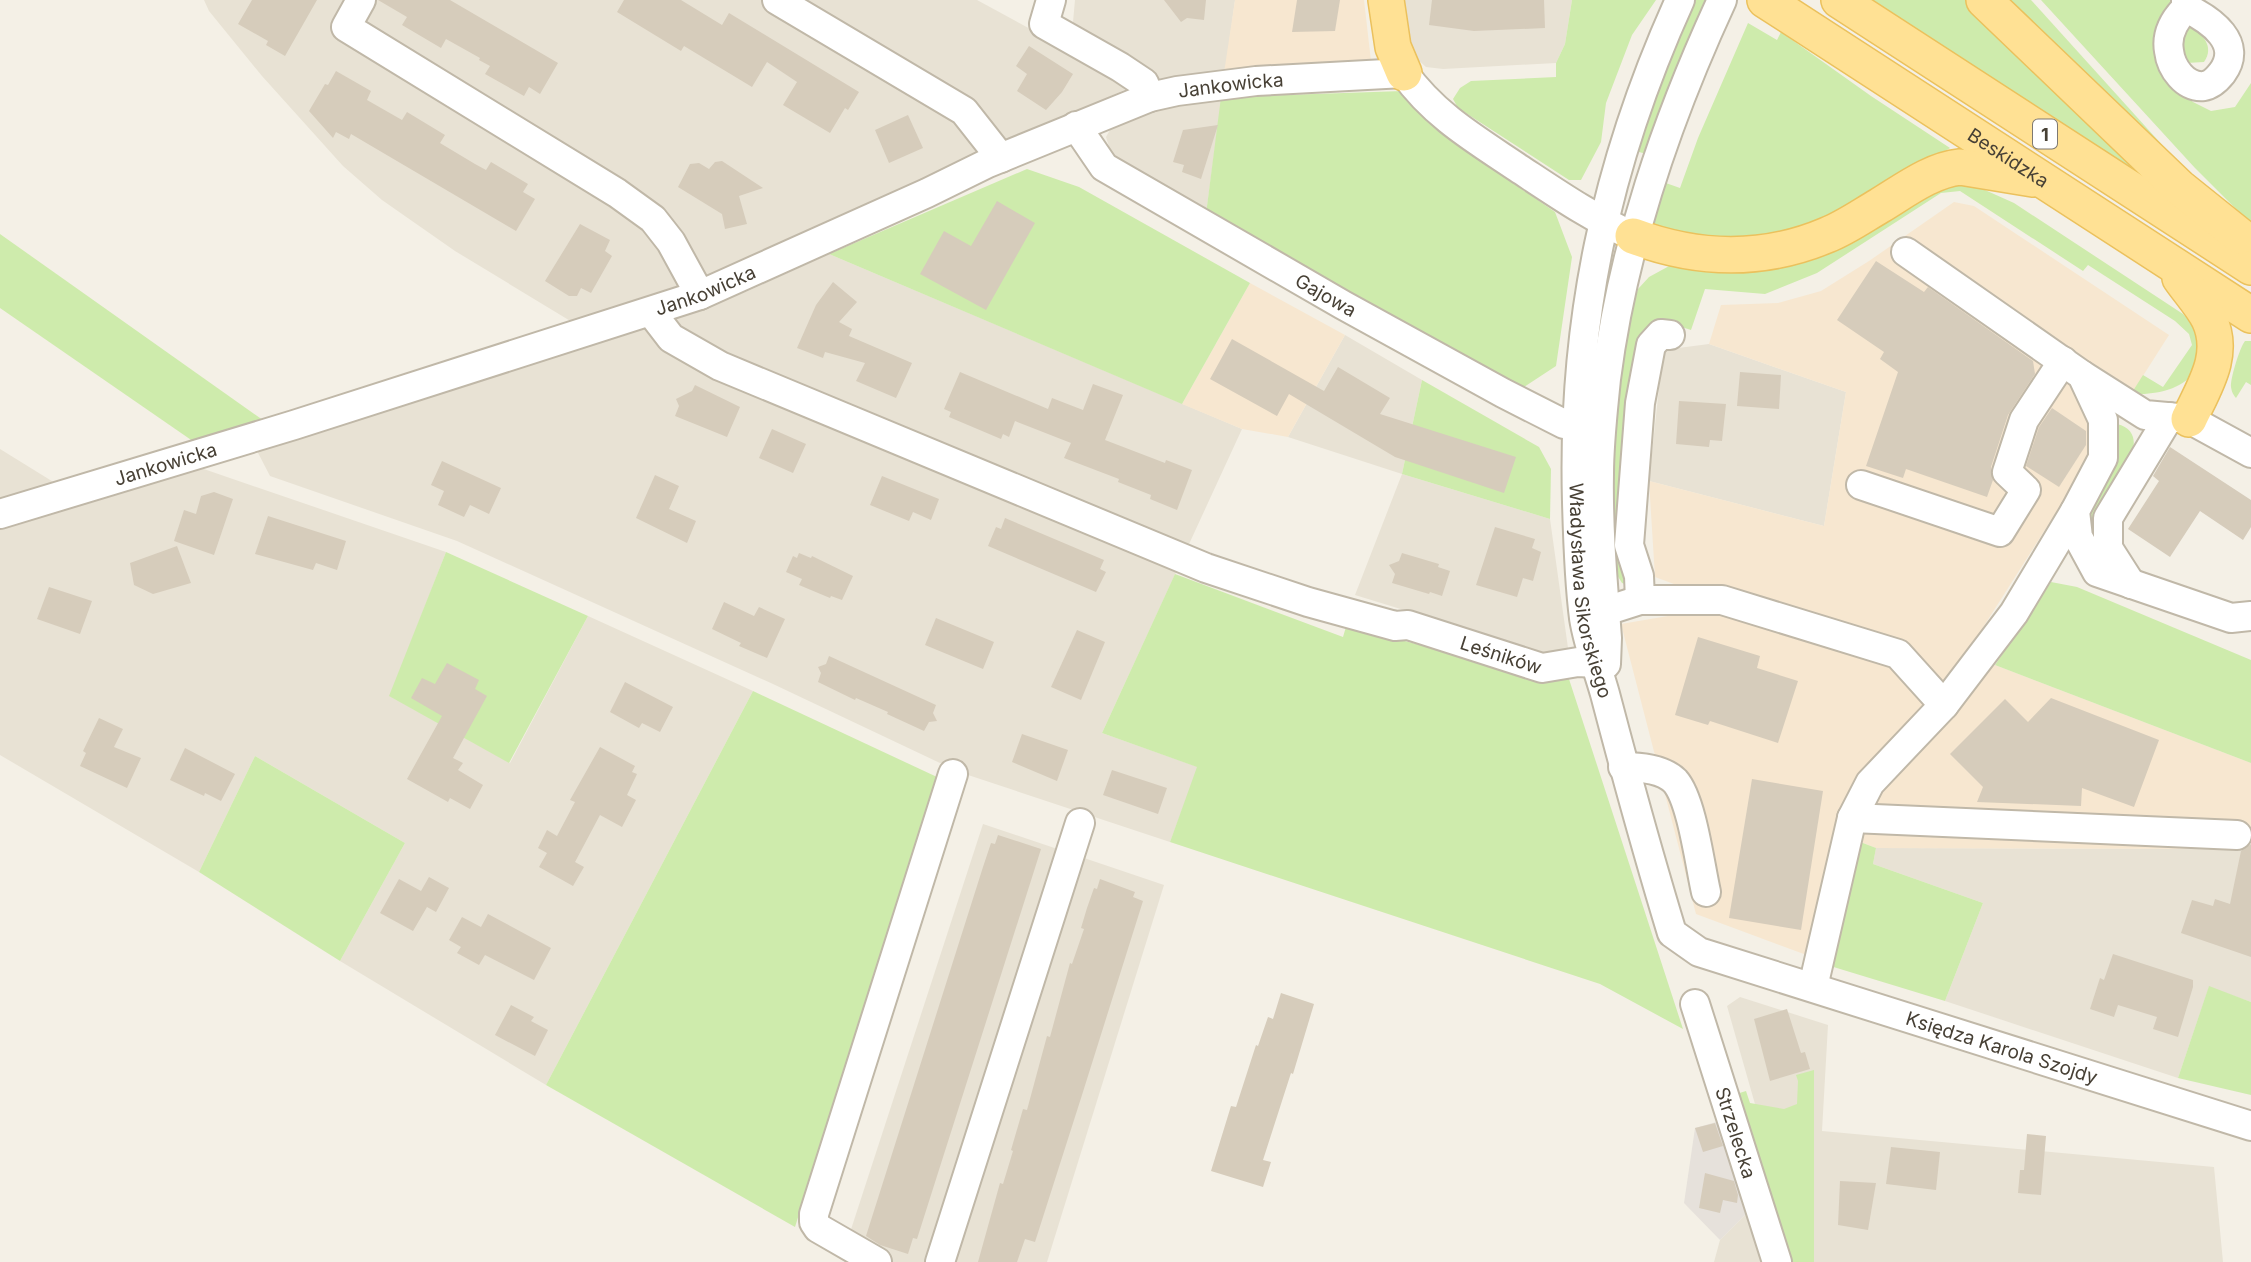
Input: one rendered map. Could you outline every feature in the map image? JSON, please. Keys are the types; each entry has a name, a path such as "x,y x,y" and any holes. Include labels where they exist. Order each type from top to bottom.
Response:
{"main road":[{"path":"1386,0 1393,47 1404,73"},
{"name":"Beskidzka","path":"1839,0 2251,267"},
{"path":"1984,0 2179,187 2251,244"},
{"name":"Beskidzka","path":"1776,7 2251,316"},
{"path":"1618,229 1668,248 1699,254 1720,256 1765,253 1827,235 1948,168 1960,167 2047,182"},
{"path":"2169,264 2209,319 2215,353 2211,373 2179,418"}],"street":[{"path":"361,0 346,27 617,193 653,219 671,242 700,296"},
{"path":"777,0 964,111 1001,158"},
{"path":"1051,0 1044,24 1144,83 1150,97"},
{"name":"Władysława Sikorskiego","path":"1605,693 1596,663 1598,473 1589,429 1611,344 1618,229 1628,130 1680,0"},
{"name":"Władysława Sikorskiego","path":"1618,229 1657,158 1721,0"},
{"path":"1404,73 1418,93 1443,116 1618,229"},
{"name":"Jankowicka","path":"0,514 700,296 1001,158 1150,97 1256,81 1404,73"},
{"name":"Gajowa","path":"1076,126 1104,167 1354,311 1527,406 1564,424 1589,429"},
{"path":"1906,252 2072,368 2145,415 2179,418 2251,453"},
{"name":"Leśników","path":"651,312 671,338 720,366 1206,568 1395,626 1408,625 1542,668 1596,663"},
{"path":"1640,600 1639,576 1629,545 1640,403 1651,345 1661,334 1671,335"},
{"path":"1861,485 2000,532 2026,490 2007,472 2024,420 2072,368"},
{"path":"1813,987 1852,818 1870,783 1944,705 2014,613 2075,511 2103,458 2103,420 2072,368"},
{"path":"2131,584 2108,548 2108,518 2179,418"},
{"path":"2075,511 2078,537 2097,572 2231,618 2251,617"},
{"path":"1595,615 1640,600 1721,600 1898,654 1944,705"},
{"name":"Władysława Sikorskiego","path":"1595,615 1605,693"},
{"path":"1605,693 1623,767 1659,772 1675,781 1687,804 1706,892"},
{"name":"Księdza Karola Szojdy","path":"1623,767 1672,933 1699,953 2251,1126"},
{"path":"877,1262 818,1228 814,1222 814,1214 953,774"},
{"path":"1852,818 2237,835"},
{"path":"940,1262 1080,823"},
{"name":"Strzelecka","path":"1695,1004 1777,1262"}],"shaded area":[{"path":"204,0 977,0 1134,85 681,293 577,325 455,251 382,200 343,166 262,76 209,11"},
{"path":"1075,0 1235,0 1206,214 1112,156 1106,137 1134,85 1079,32 1073,22"},
{"path":"1235,0 1364,0 1371,61 1224,73"},
{"path":"1401,0 1572,0 1565,44 1556,63 1443,69 1426,67 1416,58 1408,41"},
{"path":"1954,202 1974,206 2169,335 1947,684 1995,665 2251,763 2251,827 2246,849 1876,848 1838,833 1812,957 1696,914 1621,624 1715,608 1914,673 1655,577 1649,481 1824,526 1846,392 1709,344 1721,305 1778,303 1821,291"},
{"path":"829,254 1242,429 1102,733 1198,767 1170,842 959,772 773,684 457,541 270,476 255,447 700,308 748,291"},
{"path":"1250,283 1345,335 1288,437 1242,429 1182,404"},
{"path":"1345,335 1422,380 1402,474 1288,437"},
{"path":"1709,344 1846,392 1824,526 1649,481 1663,350"},
{"path":"0,449 55,483 0,502"},
{"path":"198,467 446,552 390,696 510,763 588,616 753,691 546,1085 340,961 405,843 255,756 199,872 0,755 0,527"},
{"path":"1402,474 1550,519 1568,648 1547,654 1355,595"},
{"path":"983,824 1164,885 1047,1262 858,1262 843,1254"},
{"path":"1876,848 2251,851 2251,1002 2209,987 2178,1078 1945,1001 1983,903 1873,864"},
{"path":"1740,997 1828,1025 1822,1131 2214,1167 2223,1262 1800,1262 1727,1006"},
{"path":"1727,1119 1754,1206 1720,1240 1684,1203 1695,1128"},
{"path":"1754,1206 1770,1262 1714,1262 1720,1240"}],"green space":[{"path":"1572,0 1656,0 1632,35 1606,103 1601,142 1581,180 1569,180 1458,108 1453,99 1460,88 1471,81 1556,77 1556,63 1565,44"},
{"path":"1696,0 1709,0 1646,154 1636,151 1657,87"},
{"path":"1872,0 1966,0 2167,191 2149,183"},
{"path":"2002,0 2031,0 2211,199"},
{"path":"2041,0 2171,0 2163,19 2183,93 2193,102 2211,111 2235,107 2251,83 2251,224 2195,168"},
{"path":"1748,23 1777,40 1781,32 1950,148 1837,217 1763,244 1649,229 1663,182 1680,188 1698,138"},
{"path":"2189,24 2208,46 2204,62 2186,63 2180,56 2181,37"},
{"path":"1403,91 1444,135 1555,212 1572,257 1556,366 1521,389 1206,214 1221,97"},
{"path":"1027,169 1079,187 1250,283 1182,404 829,254"},
{"path":"1953,182 1976,186 2014,203 2183,314 2197,328 2202,339 2194,372 2174,388 2148,394 2131,394 2143,375 2163,387 2192,345 2189,334 2175,321 2088,265 2083,271 1960,191 1941,193 1817,273 1765,294 1705,289 1691,330 1666,322 1655,324 1628,585 1622,583 1609,562 1613,433 1628,321 1638,289 1649,277 1671,265 1683,265"},
{"path":"0,234 267,423 197,444 0,308"},
{"path":"2245,341 2251,341 2251,385 2246,382 2236,398 2231,383"},
{"path":"1422,380 1539,447 1551,469 1550,519 1402,474"},
{"path":"2117,424 2129,430 2134,440 2133,452 2099,515 2092,542 2085,510"},
{"path":"446,552 588,616 509,763 389,696"},
{"path":"1175,574 1343,637 1348,620 1403,635 1401,640 1528,673 1568,676 1683,1029 1600,984 1170,842 1197,767 1102,733"},
{"path":"2051,582 2077,587 2251,660 2251,763 1995,665"},
{"path":"753,691 937,777 795,1227 546,1085"},
{"path":"255,756 405,843 340,961 199,872"},
{"path":"1855,840 1876,848 1873,864 1983,903 1945,1001 1827,965"},
{"path":"2209,986 2251,1002 2251,1095 2178,1078"},
{"path":"1814,1070 1814,1262 1784,1262 1733,1095 1746,1091 1750,1103 1784,1109 1797,1104 1796,1075"}],"building":[{"path":"252,0 317,0 285,56 266,45 268,41 238,24"},
{"path":"378,0 450,0 558,63 540,94 529,87 524,96 485,74 490,66 479,60 480,58 446,39 441,48 402,25 407,17"},
{"path":"624,0 681,0 722,25 729,13 859,92 848,110 845,108 830,133 783,105 797,82 767,62 752,87 684,46 681,51 617,12"},
{"path":"1164,0 1206,0 1204,20 1187,18 1181,22"},
{"path":"1297,0 1340,0 1335,31 1292,32"},
{"path":"1432,0 1544,0 1545,28 1474,31 1429,25"},
{"path":"1029,46 1073,74 1046,110 1017,91 1027,74 1016,66"},
{"path":"336,71 371,91 367,100 402,120 407,112 445,135 440,143 475,164 486,170 491,162 528,184 523,192 535,199 516,231 351,134 349,139 336,132 333,138 309,111"},
{"path":"908,115 923,148 889,163 875,130"},
{"path":"1218,125 1201,179 1182,172 1184,165 1173,162 1183,130"},
{"path":"722,161 763,188 739,196 747,224 725,229 722,214 678,187 690,164 699,163 709,169 715,162"},
{"path":"997,201 1035,223 986,310 920,274 944,231 971,246"},
{"path":"580,224 610,240 605,251 612,256 591,293 581,288 577,296 569,296 545,281"},
{"path":"1876,261 1924,292 1928,287 2033,361 2035,374 2008,415 1991,467 1993,480 1987,497 1906,469 1903,478 1866,466 1898,372 1880,359 1884,352 1837,320"},
{"path":"833,282 857,302 839,322 852,329 849,336 912,363 896,398 856,381 865,363 825,352 823,358 797,348 816,305"},
{"path":"1232,339 1324,391 1338,367 1390,398 1380,414 1516,457 1504,493 1395,457 1289,394 1277,416 1210,379"},
{"path":"960,372 1048,409 1052,398 1083,410 1093,384 1123,395 1105,440 1165,463 1166,460 1192,470 1177,510 1150,499 1151,495 1118,482 1119,479 1064,458 1071,443 1015,421 1009,437 1003,434 1001,439 949,417 951,412 944,409"},
{"path":"1740,372 1781,375 1779,409 1737,406"},
{"path":"695,385 740,407 727,437 675,416 679,406 676,399 692,391"},
{"path":"1679,401 1726,404 1722,441 1710,440 1709,447 1676,444"},
{"path":"2052,408 2086,431 2086,445 2059,487 2026,466 2039,427"},
{"path":"772,429 806,444 793,473 759,458"},
{"path":"2170,447 2251,500 2251,527 2243,540 2200,511 2170,557 2128,529 2159,481 2153,476"},
{"path":"442,461 501,488 489,514 470,505 464,517 438,505 444,491 431,485"},
{"path":"655,475 679,486 669,509 696,521 687,543 636,518"},
{"path":"882,476 939,499 931,520 913,512 909,521 870,505"},
{"path":"214,492 233,499 214,555 174,541 184,510 196,514 201,496"},
{"path":"268,516 346,541 337,570 316,563 313,570 255,554"},
{"path":"1005,518 1104,560 1100,569 1106,572 1096,592 988,546 996,527 1001,529"},
{"path":"1495,527 1535,539 1532,548 1541,552 1533,581 1523,578 1517,597 1476,585"},
{"path":"177,546 191,583 153,594 134,585 130,563"},
{"path":"799,553 811,558 812,556 853,576 842,600 799,585 802,579 786,572 793,556 797,558"},
{"path":"1402,553 1439,564 1438,567 1450,571 1442,596 1392,583 1395,574 1389,565 1399,561"},
{"path":"49,587 92,601 80,634 37,619"},
{"path":"724,602 754,616 759,607 785,619 767,658 739,646 741,643 712,629"},
{"path":"936,618 994,642 983,669 925,645"},
{"path":"1077,630 1105,642 1081,700 1051,687"},
{"path":"1698,637 1760,656 1757,668 1798,681 1778,743 1710,721 1708,725 1675,715"},
{"path":"829,656 936,705 933,713 937,721 929,722 924,731 887,714 888,712 818,682 821,673 818,667 826,664"},
{"path":"447,663 479,680 475,689 487,696 453,758 463,763 458,770 483,785 470,809 450,798 448,802 407,779 442,716 411,698 422,678 435,684"},
{"path":"625,682 673,707 660,732 642,723 639,728 610,712"},
{"path":"2051,698 2159,740 2134,807 2082,788 2081,806 1977,802 1983,787 1950,754 2005,699 2028,722"},
{"path":"99,718 123,729 114,747 141,758 127,788 80,766 86,753 83,751"},
{"path":"1022,734 1068,750 1057,781 1012,762"},
{"path":"600,747 635,766 632,772 637,774 627,795 636,800 622,827 600,815 575,862 584,867 573,886 539,867 547,853 538,848 547,830 557,836 575,802 570,800"},
{"path":"185,748 235,774 221,801 170,780"},
{"path":"1112,770 1167,788 1158,814 1103,795"},
{"path":"1752,779 1823,791 1801,930 1729,918"},
{"path":"998,835 1041,849 917,1239 913,1238 908,1254 880,1245 866,1236 983,867 991,843 995,844"},
{"path":"2251,844 2251,957 2181,933 2192,900 2213,906 2215,899 2230,904 2241,851"},
{"path":"429,877 449,888 436,912 427,907 413,931 380,913 399,879 421,891"},
{"path":"1100,879 1135,892 1133,897 1143,901 1082,1095 1035,1242 1025,1239 1017,1262 978,1262 1000,1183 1003,1184 1013,1151 1011,1150 1023,1109 1027,1110 1047,1036 1050,1037 1070,963 1072,964 1084,929 1081,928 1087,908"},
{"path":"488,914 551,948 534,980 485,955 479,965 457,953 461,947 449,940 462,917 481,927"},
{"path":"2113,954 2193,980 2178,1037 2153,1029 2157,1017 2118,1005 2114,1017 2090,1009 2100,978 2104,980"},
{"path":"1281,993 1314,1004 1263,1160 1271,1162 1263,1187 1211,1171 1231,1106 1236,1107 1256,1045 1258,1046 1268,1017 1273,1019"},
{"path":"511,1005 534,1017 531,1021 548,1030 535,1056 495,1035"},
{"path":"1787,1009 1801,1053 1805,1052 1810,1069 1770,1081 1754,1019"},
{"path":"1715,1123 1723,1146 1703,1152 1695,1128"},
{"path":"2027,1134 2046,1136 2041,1195 2018,1193 2020,1170 2024,1170"},
{"path":"1891,1147 1940,1152 1936,1190 1886,1184"},
{"path":"1705,1173 1734,1181 1737,1203 1723,1200 1720,1213 1699,1208"},
{"path":"1840,1181 1876,1183 1868,1230 1838,1225"}]}
